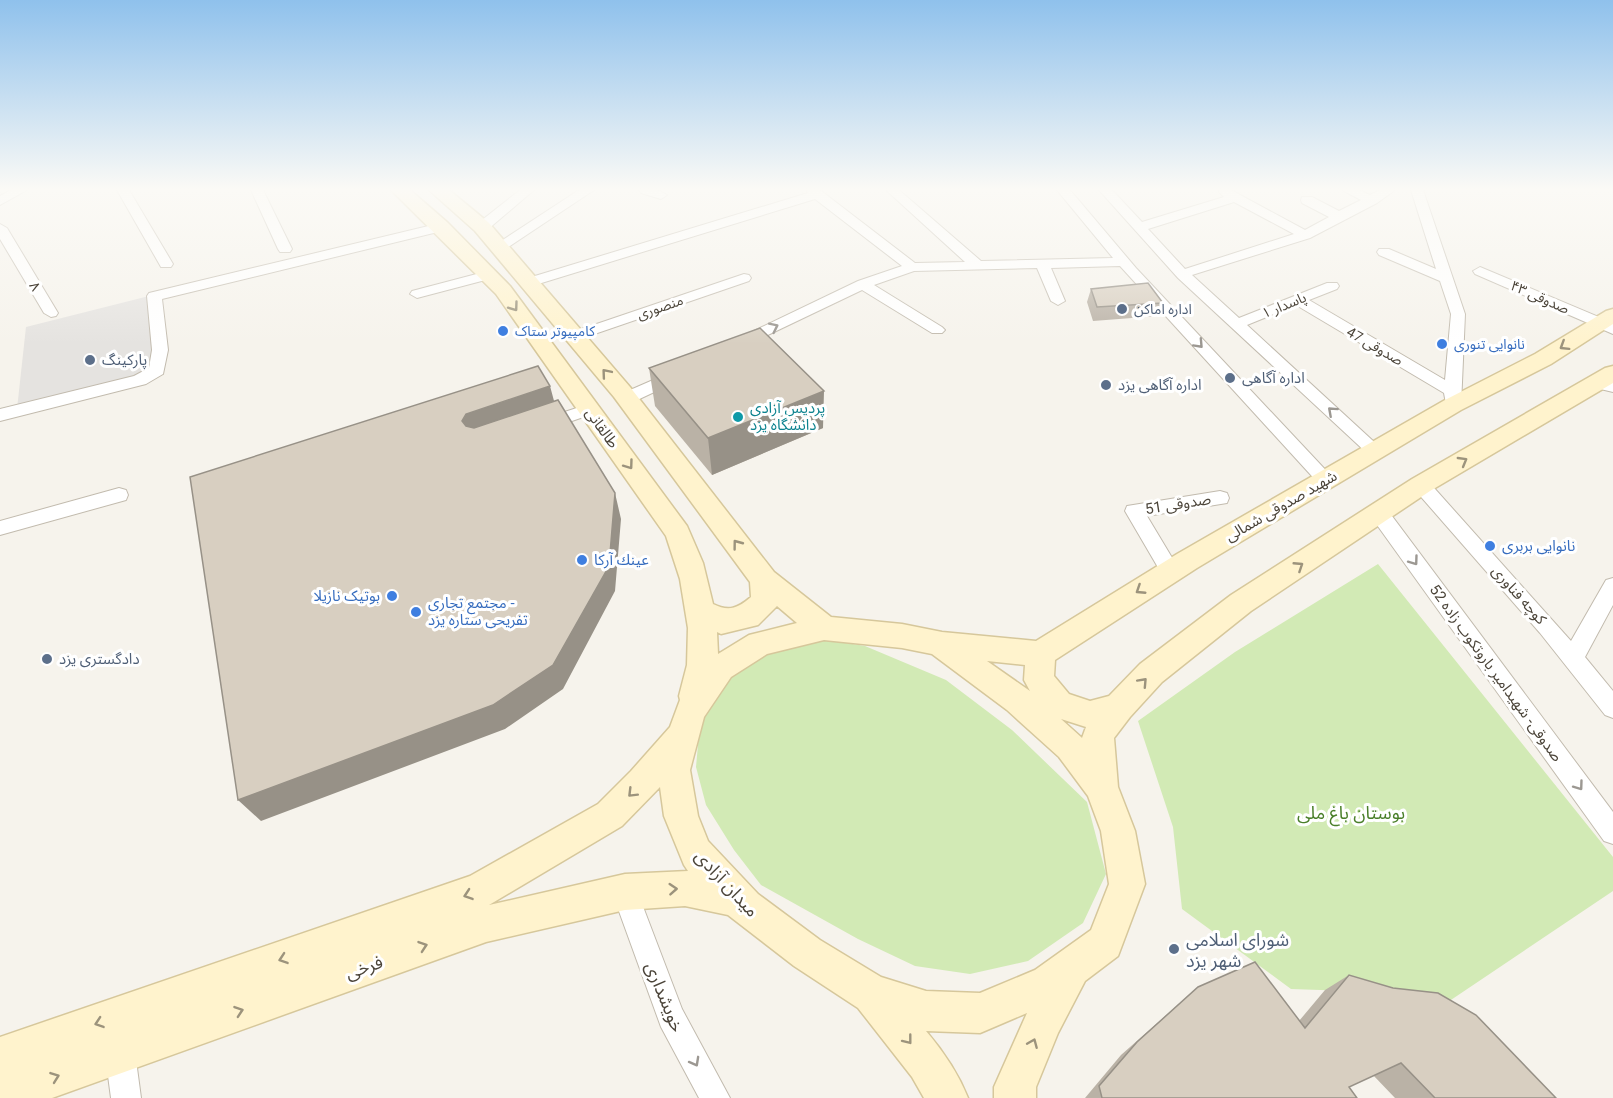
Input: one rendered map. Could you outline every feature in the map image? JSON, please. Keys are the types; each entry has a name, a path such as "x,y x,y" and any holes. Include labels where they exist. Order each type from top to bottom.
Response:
{"main road":[{"name":"طالقانی","path":"455,241 502,290 678,533 691,562 702,626 703,662 688,722"},
{"path":"494,241 627,398 764,580 824,628"},
{"name":"شهید صدوقی شمالی","path":"1040,654 1170,571 1375,451 1452,398 1543,359 1608,322"},
{"path":"1101,787 1098,735 1119,707 1151,673 1241,603 1421,485 1608,381"},
{"path":"699,610 721,622 748,618 765,601 764,580"},
{"name":"میدان آزادی","path":"824,628 902,636 940,644 1018,700 1070,747 1101,787 1118,831 1127,884 1105,943 1049,984 980,1013 926,1011 872,994 807,953 745,908 696,853 681,816 674,770 688,722 720,668 759,644 824,628"},
{"path":"940,644 1040,654 1039,680 1058,704 1090,715 1119,707"},
{"path":"0,1057 479,891 610,815 643,782 688,722"},
{"name":"فرخی","path":"0,1096 486,924 625,892 685,888 739,899"},
{"path":"1015,1098 1015,1087 1044,1019 1072,967"},
{"path":"872,994 926,1063 947,1098"}],"street":[{"name":"۸","path":"8,241 51,313"},
{"path":"153,241 166,264"},
{"path":"281,241 285,249"},
{"path":"0,415 140,380 157,370 160,350 154,296 382,241"},
{"path":"499,247 508,241"},
{"path":"530,282 659,241"},
{"path":"879,241 912,267"},
{"path":"950,241 979,267"},
{"path":"1106,241 1326,480"},
{"path":"1153,241 1182,274 1375,451"},
{"path":"1182,274 1285,241"},
{"path":"1433,241 1458,314 1452,398"},
{"path":"1384,252 1445,278"},
{"path":"728,349 863,284 912,267 1124,262"},
{"path":"1042,265 1058,301"},
{"name":"صدوقی ۴۳","path":"1480,271 1608,322"},
{"path":"417,294 488,275"},
{"name":"منصوری","path":"575,336 744,278"},
{"path":"863,284 937,330"},
{"name":"پاسدار ۱","path":"1236,324 1332,286"},
{"name":"صدوقی 47","path":"1298,300 1452,398"},
{"path":"627,398 686,369"},
{"path":"525,432 589,409"},
{"name":"کوچه فناوری","path":"1421,485 1573,658 1613,708"},
{"path":"0,528 119,495"},
{"name":"صدوقی 51","path":"1170,571 1134,511 1220,498"},
{"name":"52 صدوقی- شهیدامیر باروتکوب زاده","path":"1379,513 1613,832"},
{"path":"1573,658 1613,586"},
{"name":"خویشداری","path":"625,892 671,1017 715,1098"},
{"path":"120,1053 126,1098"}],"green space":[{"name":"بوستان باغ ملی","path":"1378,564 1613,857 1613,891 1436,1010 1379,992 1291,989 1182,909 1173,827 1138,721 1235,652"},
{"path":"828,640 865,646 946,680 1012,730 1087,802 1106,874 1083,923 1028,961 970,974 915,966 858,939 761,885 734,850 706,805 696,767 699,734 706,710 735,672 761,654"}],"shaded area":[{"name":"پارکینگ","path":"153,295 156,369 138,380 17,409 26,327"}],"building":[{"path":"1148,283 1163,303 1097,307 1091,289"},
{"path":"760,328 824,391 708,438 649,368"},
{"name":"مجتمع تجاری - تفریحی ستاره یزد","path":"538,366 550,386 466,414 462,421 466,426 474,428 558,400 615,493 609,566 553,665 493,705 238,800 190,477"},
{"path":"1255,962 1305,1028 1349,975 1393,988 1438,993 1476,1015 1556,1098 1435,1098 1401,1063 1349,1087 1357,1098 1102,1098 1099,1086 1137,1042 1198,987"}],"place":[{"name":"اداره اماکن","path":"1122,309"},
{"name":"کامپیوتر ستاک","path":"503,331"},
{"name":"نانوایی تنوری","path":"1442,344"},
{"name":"پارکینگ","path":"90,360"},
{"name":"اداره آگاهی","path":"1230,378"},
{"name":"اداره آگاهی یزد","path":"1106,385"},
{"name":"پردیس آزادی دانشگاه یزد","path":"738,417"},
{"name":"نانوایی بربری","path":"1490,546"},
{"name":"عينك آركا","path":"582,560"},
{"name":"بوتیک نازیلا","path":"392,596"},
{"name":"مجتمع تجاری - تفریحی ستاره یزد","path":"416,612"},
{"name":"دادگستری یزد","path":"47,659"},
{"name":"شورای اسلامی شهر یزد","path":"1174,949"}]}
